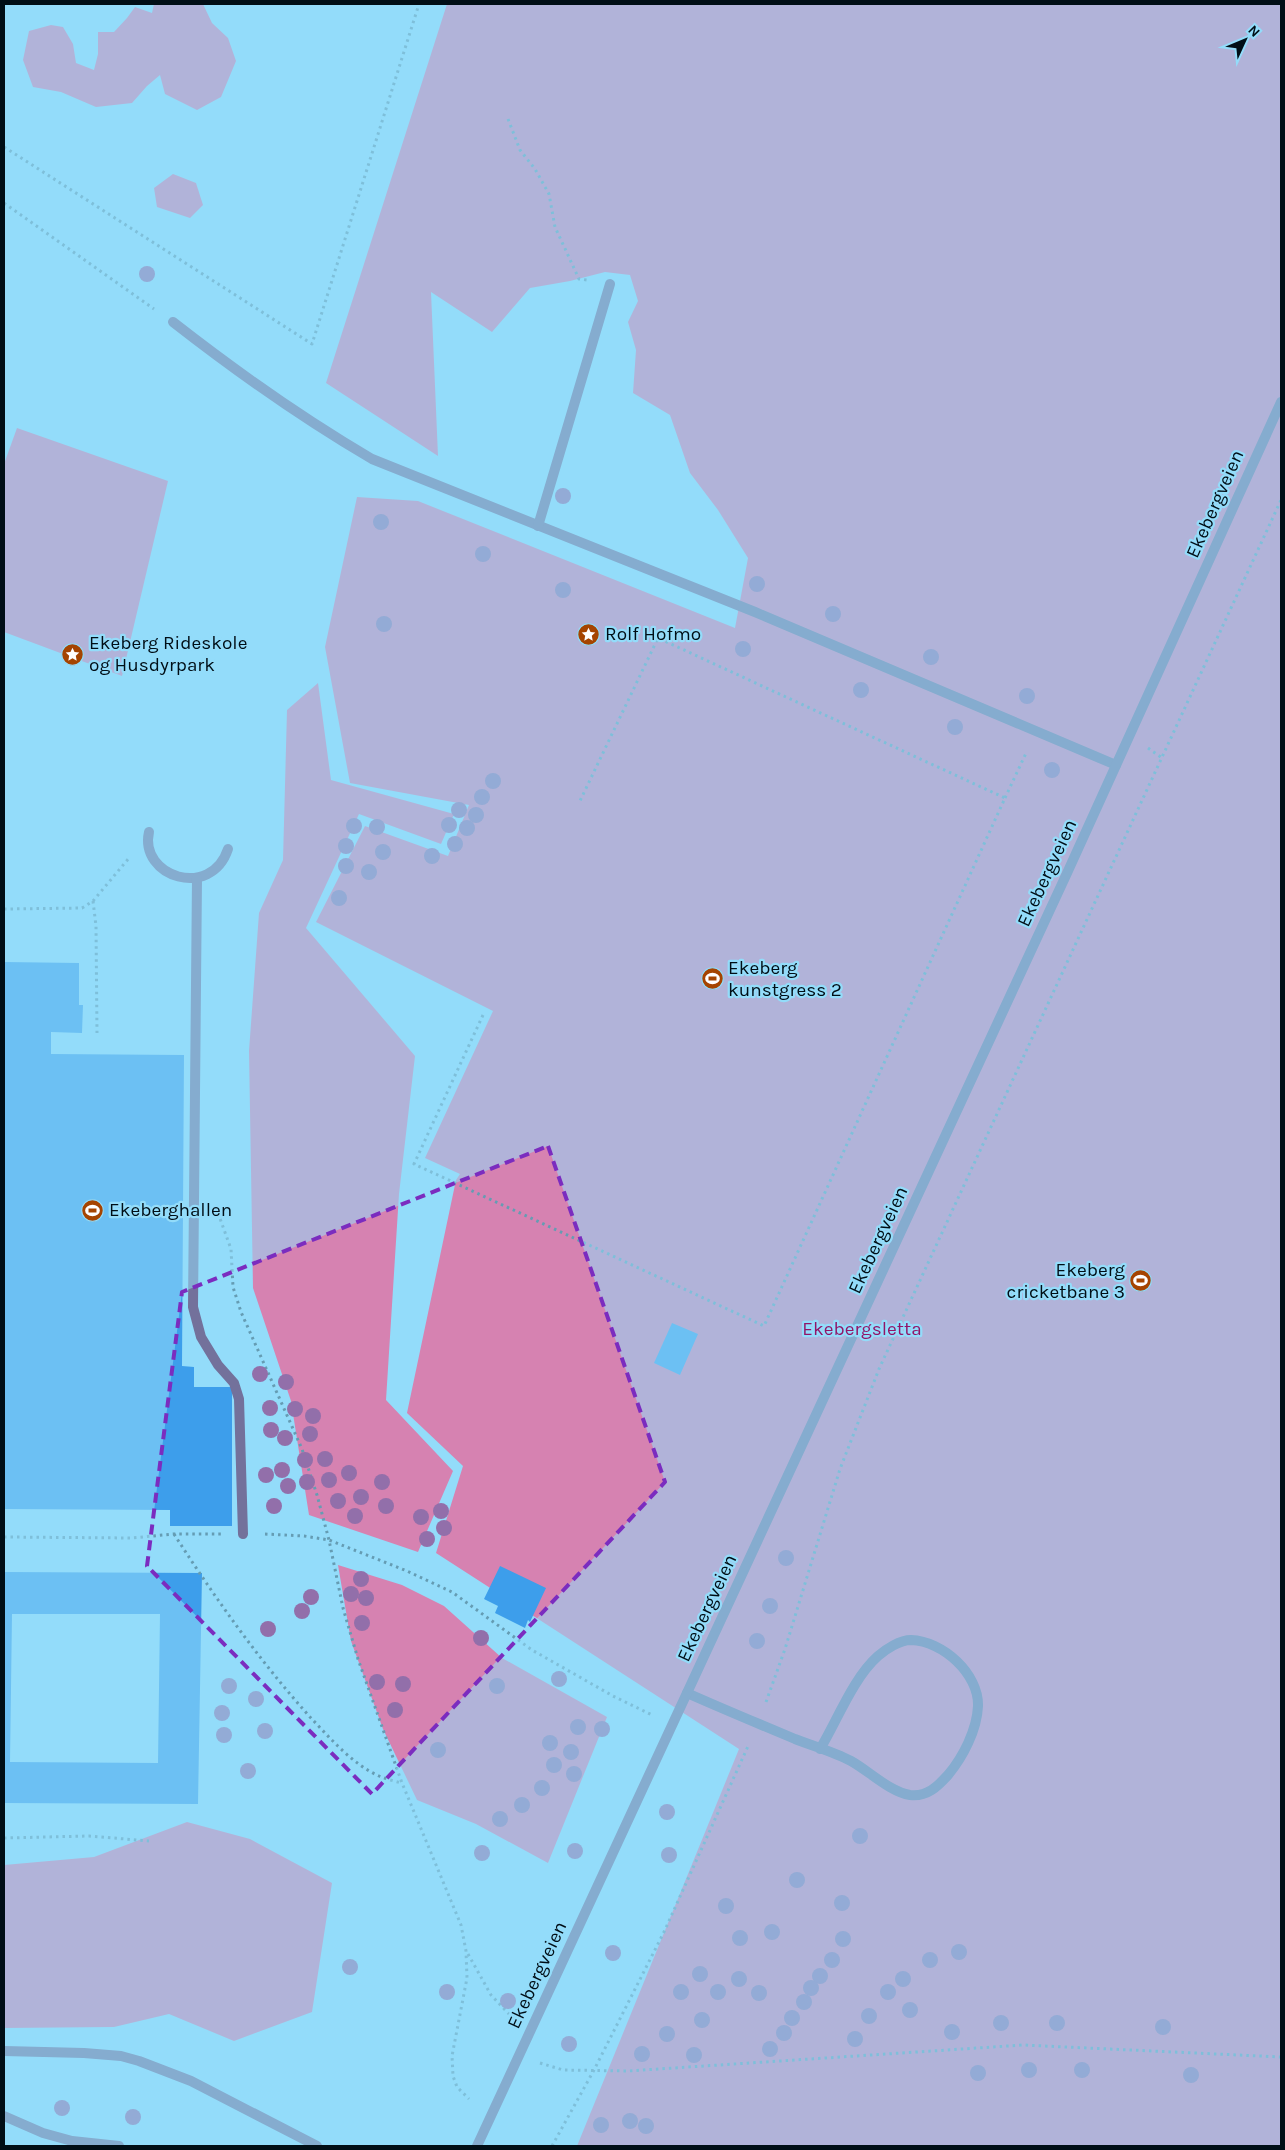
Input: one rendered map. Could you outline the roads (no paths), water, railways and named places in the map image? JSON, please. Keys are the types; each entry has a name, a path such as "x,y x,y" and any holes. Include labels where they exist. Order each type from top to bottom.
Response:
{"street":[{"path":"538,526 610,284"},
{"path":"173,322 258,387 327,433 372,459 755,612 1116,766"},
{"name":"Ekebergveien","path":"477,2146 1116,766 1281,402"},
{"path":"149,832 147,848 151,857 161,868 174,874 197,878 208,875 217,870 225,860 228,849"},
{"path":"197,878 193,1307 201,1337 218,1365 234,1383 239,1399 243,1534"},
{"path":"687,1693 758,1724 820,1749 851,1761 885,1784 909,1795 926,1794 938,1785 952,1770 968,1742 975,1723 978,1706 976,1695 966,1673 949,1654 924,1643 911,1640 901,1642 878,1656 864,1672 820,1749"},
{"path":"4,2051 84,2053 121,2056 139,2061 191,2081 316,2146 326,2146"},
{"path":"4,2116 43,2133 72,2141 119,2146"}],"place":[{"name":"Rolf Hofmo","path":"589,634"},
{"name":"Ekeberg Rideskole og Husdyrpark","path":"73,654"},
{"name":"Ekeberg kunstgress 2","path":"712,979"},
{"name":"Ekeberghallen","path":"93,1210"},
{"name":"Ekeberg cricketbane 3","path":"1141,1281"}],"park label":[{"name":"Ekebergsletta","path":"862,1329"}]}
